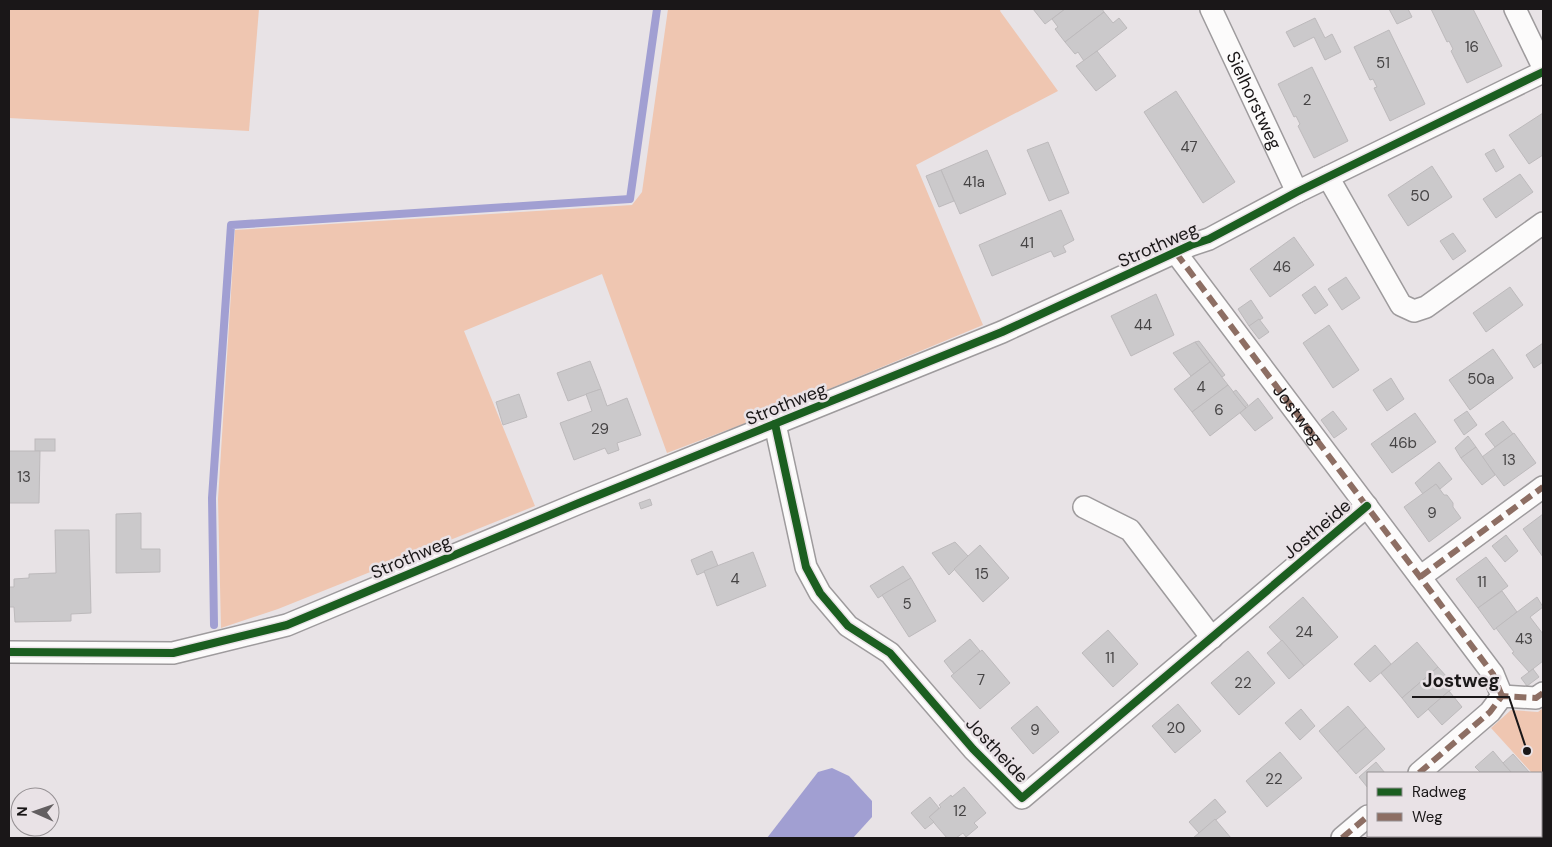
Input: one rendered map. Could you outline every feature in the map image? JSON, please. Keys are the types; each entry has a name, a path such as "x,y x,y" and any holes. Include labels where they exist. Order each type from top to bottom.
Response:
{"street":[{"name":"Sielhorstweg","path":"1210,9 1297,192"},
{"path":"1515,9 1543,67"},
{"name":"Strothweg","path":"9,652 173,653 287,625 570,507 1002,332 1209,239 1297,192 1543,72"},
{"path":"1328,177 1401,305 1414,310 1426,306 1543,223"},
{"name":"Jostweg","path":"1176,253 1493,674 1502,696"},
{"name":"Jostheide","path":"775,424 806,567 820,593 848,626 890,653 973,749 1022,798 1367,506"},
{"path":"1420,578 1543,487"},
{"path":"1084,507 1130,530 1212,638"},
{"path":"1420,772 1490,712 1502,696 1536,698 1543,693"},
{"path":"1342,838 1367,817"}],"shaded area":[{"path":"9,9 259,9 249,131 9,118"},
{"path":"668,9 1001,9 1000,11 1058,91 916,165 983,325 764,416 667,453 602,274 464,331 535,506 278,609 221,628 218,499 235,230 632,205 642,192"},
{"path":"1543,708 1543,786 1542,772 1531,772 1491,728 1511,710 1538,712"}],"water":[{"path":"832,768 849,776 872,801 872,817 853,838 767,838 818,772"}],"building":[{"path":"1033,9 1065,9 1045,24"},
{"path":"1065,9 1102,9 1104,12 1065,42 1055,29 1058,27 1052,19"},
{"path":"1389,9 1408,9 1412,17 1397,24"},
{"path":"1431,9 1473,9 1502,66 1467,83 1451,51 1453,49 1449,41 1447,42"},
{"path":"1104,12 1113,23 1119,18 1127,28 1084,61 1078,52 1075,54 1065,42"},
{"path":"1315,18 1325,38 1332,34 1341,52 1325,60 1314,37 1294,47 1286,32"},
{"path":"1389,30 1425,104 1390,121 1374,88 1377,87 1373,79 1370,80 1354,47"},
{"path":"1097,51 1116,76 1096,91 1076,66"},
{"path":"1312,67 1348,141 1314,158 1298,126 1300,124 1296,116 1294,117 1278,84"},
{"path":"1176,91 1235,182 1203,203 1144,112"},
{"path":"1543,113 1543,155 1529,164 1509,135"},
{"path":"1048,142 1069,193 1049,201 1027,150"},
{"path":"1494,149 1504,167 1496,172 1485,154"},
{"path":"987,150 1006,194 960,214 941,170"},
{"path":"1432,166 1452,197 1408,226 1388,195"},
{"path":"941,170 954,201 939,207 926,176"},
{"path":"1520,174 1533,192 1496,218 1483,199"},
{"path":"1061,210 1074,240 1063,246 1066,252 1054,257 1051,251 992,276 979,245"},
{"path":"1453,233 1466,251 1453,260 1440,241"},
{"path":"1294,237 1314,265 1270,297 1250,269"},
{"path":"1346,277 1360,298 1342,310 1328,289"},
{"path":"1315,286 1328,305 1315,314 1302,295"},
{"path":"1510,287 1523,305 1486,332 1473,313"},
{"path":"1156,294 1174,335 1131,356 1111,316"},
{"path":"1251,300 1263,318 1249,326 1238,309"},
{"path":"1259,319 1269,332 1259,339 1249,326"},
{"path":"1329,325 1359,370 1333,388 1303,343"},
{"path":"1199,341 1225,375 1222,377 1195,342"},
{"path":"1195,342 1210,362 1191,376 1173,353"},
{"path":"1543,343 1543,362 1534,368 1526,355"},
{"path":"1493,349 1513,378 1470,410 1449,380"},
{"path":"590,361 601,389 568,401 557,373"},
{"path":"1210,362 1228,385 1192,412 1174,389"},
{"path":"1391,378 1404,399 1387,411 1373,390"},
{"path":"1228,385 1246,408 1210,436 1192,412"},
{"path":"601,389 607,406 627,398 641,435 617,443 619,450 608,454 605,448 574,460 560,423 592,411 586,394"},
{"path":"1236,390 1248,405 1245,407 1233,392"},
{"path":"519,394 527,417 503,425 496,402"},
{"path":"1258,398 1273,418 1255,431 1240,413"},
{"path":"1333,411 1347,429 1334,438 1321,420"},
{"path":"1467,411 1477,425 1464,435 1454,420"},
{"path":"1415,413 1436,442 1392,473 1371,444"},
{"path":"1503,421 1513,434 1495,447 1485,434"},
{"path":"1514,433 1536,463 1504,486 1482,457"},
{"path":"1468,436 1476,447 1461,458 1455,448"},
{"path":"35,439 55,439 55,451 35,451"},
{"path":"1476,447 1495,475 1482,485 1461,458"},
{"path":"9,451 40,451 39,503 9,503"},
{"path":"1439,462 1452,479 1440,489 1436,484 1423,494 1415,483"},
{"path":"1436,484 1453,503 1453,507 1461,518 1429,542 1404,507"},
{"path":"650,499 652,505 641,509 639,503"},
{"path":"141,513 141,549 160,549 160,572 116,573 116,514"},
{"path":"1543,514 1543,557 1523,529"},
{"path":"55,530 89,530 91,613 71,614 71,621 15,622 14,607 9,607 9,587 14,587 14,579 29,578 29,574 56,573"},
{"path":"1506,535 1518,551 1505,562 1492,546"},
{"path":"955,542 968,556 949,575 932,553"},
{"path":"980,545 1009,578 983,602 954,569"},
{"path":"712,551 718,566 697,575 691,560"},
{"path":"753,552 766,586 717,606 704,571"},
{"path":"1486,557 1508,586 1478,608 1456,579"},
{"path":"903,566 911,578 878,598 870,586"},
{"path":"911,578 936,621 909,637 882,595"},
{"path":"1502,591 1517,612 1494,630 1478,608"},
{"path":"1303,597 1338,637 1304,666 1269,627"},
{"path":"1537,597 1543,607 1530,617 1543,634 1543,661 1529,672 1512,653 1514,652 1496,628"},
{"path":"1108,630 1138,664 1113,687 1082,653"},
{"path":"970,639 980,651 954,674 944,661"},
{"path":"1282,640 1304,666 1289,679 1267,653"},
{"path":"1417,642 1438,667 1402,698 1381,673"},
{"path":"1375,645 1391,664 1370,682 1354,664"},
{"path":"982,650 1010,683 980,709 951,676"},
{"path":"1248,651 1275,683 1239,715 1211,683"},
{"path":"1438,667 1455,686 1418,718 1402,698"},
{"path":"1533,669 1539,677 1527,686 1521,678"},
{"path":"1449,691 1462,707 1442,725 1428,709"},
{"path":"1178,704 1201,731 1175,753 1152,726"},
{"path":"1037,706 1059,732 1033,754 1011,728"},
{"path":"1348,706 1366,727 1337,752 1319,731"},
{"path":"1301,709 1315,726 1300,740 1285,723"},
{"path":"1366,727 1385,749 1356,774 1337,752"},
{"path":"1493,751 1511,772 1480,772 1475,767"},
{"path":"1280,752 1302,778 1267,807 1246,781"},
{"path":"1513,754 1529,772 1511,772 1503,763"},
{"path":"1376,762 1384,772 1367,772 1367,787 1359,777"},
{"path":"964,787 986,813 974,823 978,827 966,837 963,833 956,838 947,838 929,817 941,807 939,805"},
{"path":"930,797 939,808 929,817 934,822 925,829 911,813"},
{"path":"1215,799 1226,812 1199,833 1189,822"},
{"path":"1215,819 1231,838 1193,838 1199,833"},
{"path":"1395,837 1433,838 1396,838"},
{"path":"1432,837 1458,837 1457,838"}],"waterway":[{"path":"214,625 212,498 231,225 630,199 657,9"}],"marked path":[{"path":"1176,253 1493,674 1502,696"},
{"path":"1420,577 1543,487"},
{"path":"1420,772 1490,712 1502,696 1536,698 1543,693"},
{"path":"1342,838 1367,817"}],"cycle path":[{"path":"9,652 173,653 287,625 579,503 1002,332 1191,245 1209,239 1297,192 1543,72"},
{"path":"775,424 806,567 820,593 848,626 890,653 973,749 1022,798 1367,506"}],"place":[{"name":"Jostweg","path":"1527,751"}]}
